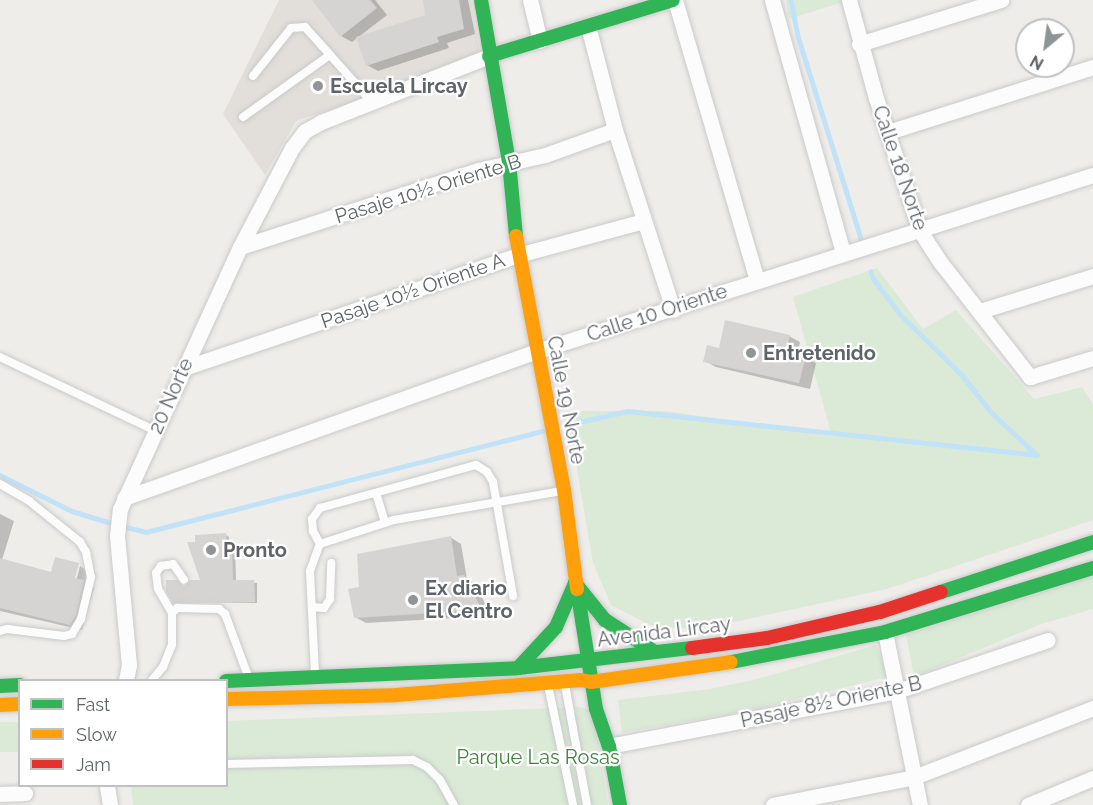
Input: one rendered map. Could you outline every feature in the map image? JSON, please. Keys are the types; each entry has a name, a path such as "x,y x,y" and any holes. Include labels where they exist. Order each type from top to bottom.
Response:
{"main road":[{"name":"Calle 19 Norte","path":"481,0 509,162 518,255 564,490 575,583 591,682 596,709 609,746 620,805"},
{"path":"489,56 588,26 626,7 674,0"},
{"name":"Avenida Lircay","path":"228,681 518,668 766,638 880,612 1093,542"},
{"name":"Avenida Lircay","path":"228,699 396,695 548,683 591,682 763,657 885,632 1093,568"},
{"path":"518,668 556,627 575,583 605,620 618,631 655,652"},
{"path":"0,686 18,686"},
{"path":"0,705 18,704"}],"street":[{"path":"530,0 540,41"},
{"path":"674,0 757,280"},
{"path":"772,0 843,253"},
{"name":"Calle 18 Norte","path":"849,0 859,44 920,231 941,263 1030,377 1093,358"},
{"path":"859,44 1001,0"},
{"path":"588,26 615,130 672,310"},
{"path":"372,102 489,56"},
{"path":"888,132 1093,67"},
{"name":"20 Norte","path":"126,679 129,665 117,536 124,498 240,247 292,148 305,131 321,122 372,102"},
{"name":"Pasaje 10½ Oriente B","path":"240,247 478,170 545,155 615,130"},
{"name":"Calle 10 Oriente","path":"124,498 537,351 1093,175"},
{"name":"Pasaje 10½ Oriente A","path":"184,368 518,255 643,221"},
{"path":"980,311 1093,276"},
{"path":"885,632 920,805"},
{"name":"Pasaje 8½ Oriente B","path":"609,746 897,691 1048,640"},
{"path":"773,805 914,777 1093,708"},
{"path":"1028,805 1093,778"},
{"path":"107,787 110,805"},
{"path":"0,794 26,795"}],"lane":[{"path":"253,75 291,28 305,27 372,102"},
{"path":"243,117 330,55"},
{"path":"0,357 156,431"},
{"path":"314,678 310,571 320,544 312,519 314,512 320,508 476,465 487,472 493,483 513,596"},
{"path":"0,484 29,501 80,542 86,552 91,577 81,619 72,634 64,636 7,629 0,631"},
{"path":"320,544 385,523 564,490"},
{"path":"376,493 385,523"},
{"path":"312,608 324,608 330,599 331,563"},
{"path":"154,679 163,667 172,645 172,613 158,590 156,573 161,566 172,564 184,580"},
{"path":"172,613 177,608 185,606 219,609 225,614 250,680"},
{"path":"564,682 587,805"},
{"path":"548,683 573,805"},
{"path":"228,764 413,760 427,767 440,780 454,805"}],"shaded area":[{"name":"Escuela Lircay","path":"279,0 471,0 481,59 296,121 265,175 223,114"}],"green space":[{"path":"786,0 850,0 789,19"},
{"path":"877,268 923,329 956,310 1034,399 1082,387 1093,404 1093,520 887,589 701,629 654,627 611,605 593,563 567,411 667,411 832,436 793,297"},
{"path":"1093,576 1093,609 1041,624 914,677 906,635"},
{"path":"876,645 888,677 756,709 622,733 618,700 710,689 757,679"},
{"name":"Parque Las Rosas","path":"580,707 591,710 594,717 608,805 133,805 131,787 228,787 228,721"},
{"path":"0,722 18,722 18,752 0,752"}],"building":[{"path":"312,0 370,0 377,8 340,37"},
{"path":"423,0 459,0 464,29 437,37 439,42 366,66 356,37 425,15"},
{"name":"Entretenido","path":"725,320 790,335 786,351 806,356 799,383 703,362 707,345 719,348"},
{"path":"226,533 227,543 232,543 233,580 254,580 255,602 173,603 166,591 166,580 177,580 184,586 190,580 200,580 187,542 195,542 195,535"},
{"path":"451,536 457,576 464,575 482,610 354,618 348,589 359,587 357,554"},
{"path":"55,557 79,563 75,578 84,580 76,615 70,625 0,608 0,558 51,572"}],"waterway":[{"path":"791,0 798,36 863,245"},
{"path":"871,271 873,278 900,314 962,375 991,412 1037,455"},
{"path":"569,424 628,411 1037,455"},
{"path":"126,527 146,532 542,431"},
{"path":"0,475 72,511 108,522"}],"traffic: fast":[{"path":"481,0 509,162 516,236"},
{"path":"489,56 673,0"},
{"path":"941,592 1093,542"},
{"path":"731,662 885,632 1093,568"},
{"path":"575,583 605,620 655,652"},
{"path":"518,668 556,627 575,583"},
{"path":"577,589 596,709 609,746 620,805"},
{"path":"228,681 518,668 692,648"},
{"path":"0,686 18,685"}],"traffic: slow":[{"path":"516,236 564,490 577,589"},
{"path":"228,699 396,695 581,680 591,682 731,662"},
{"path":"0,705 18,704"}],"traffic: jam":[{"path":"692,648 767,638 880,612 941,592"}],"place":[{"name":"Escuela Lircay","path":"318,86"},
{"name":"Entretenido","path":"751,353"},
{"name":"Pronto","path":"211,550"},
{"name":"Ex diario El Centro","path":"413,600"}]}
